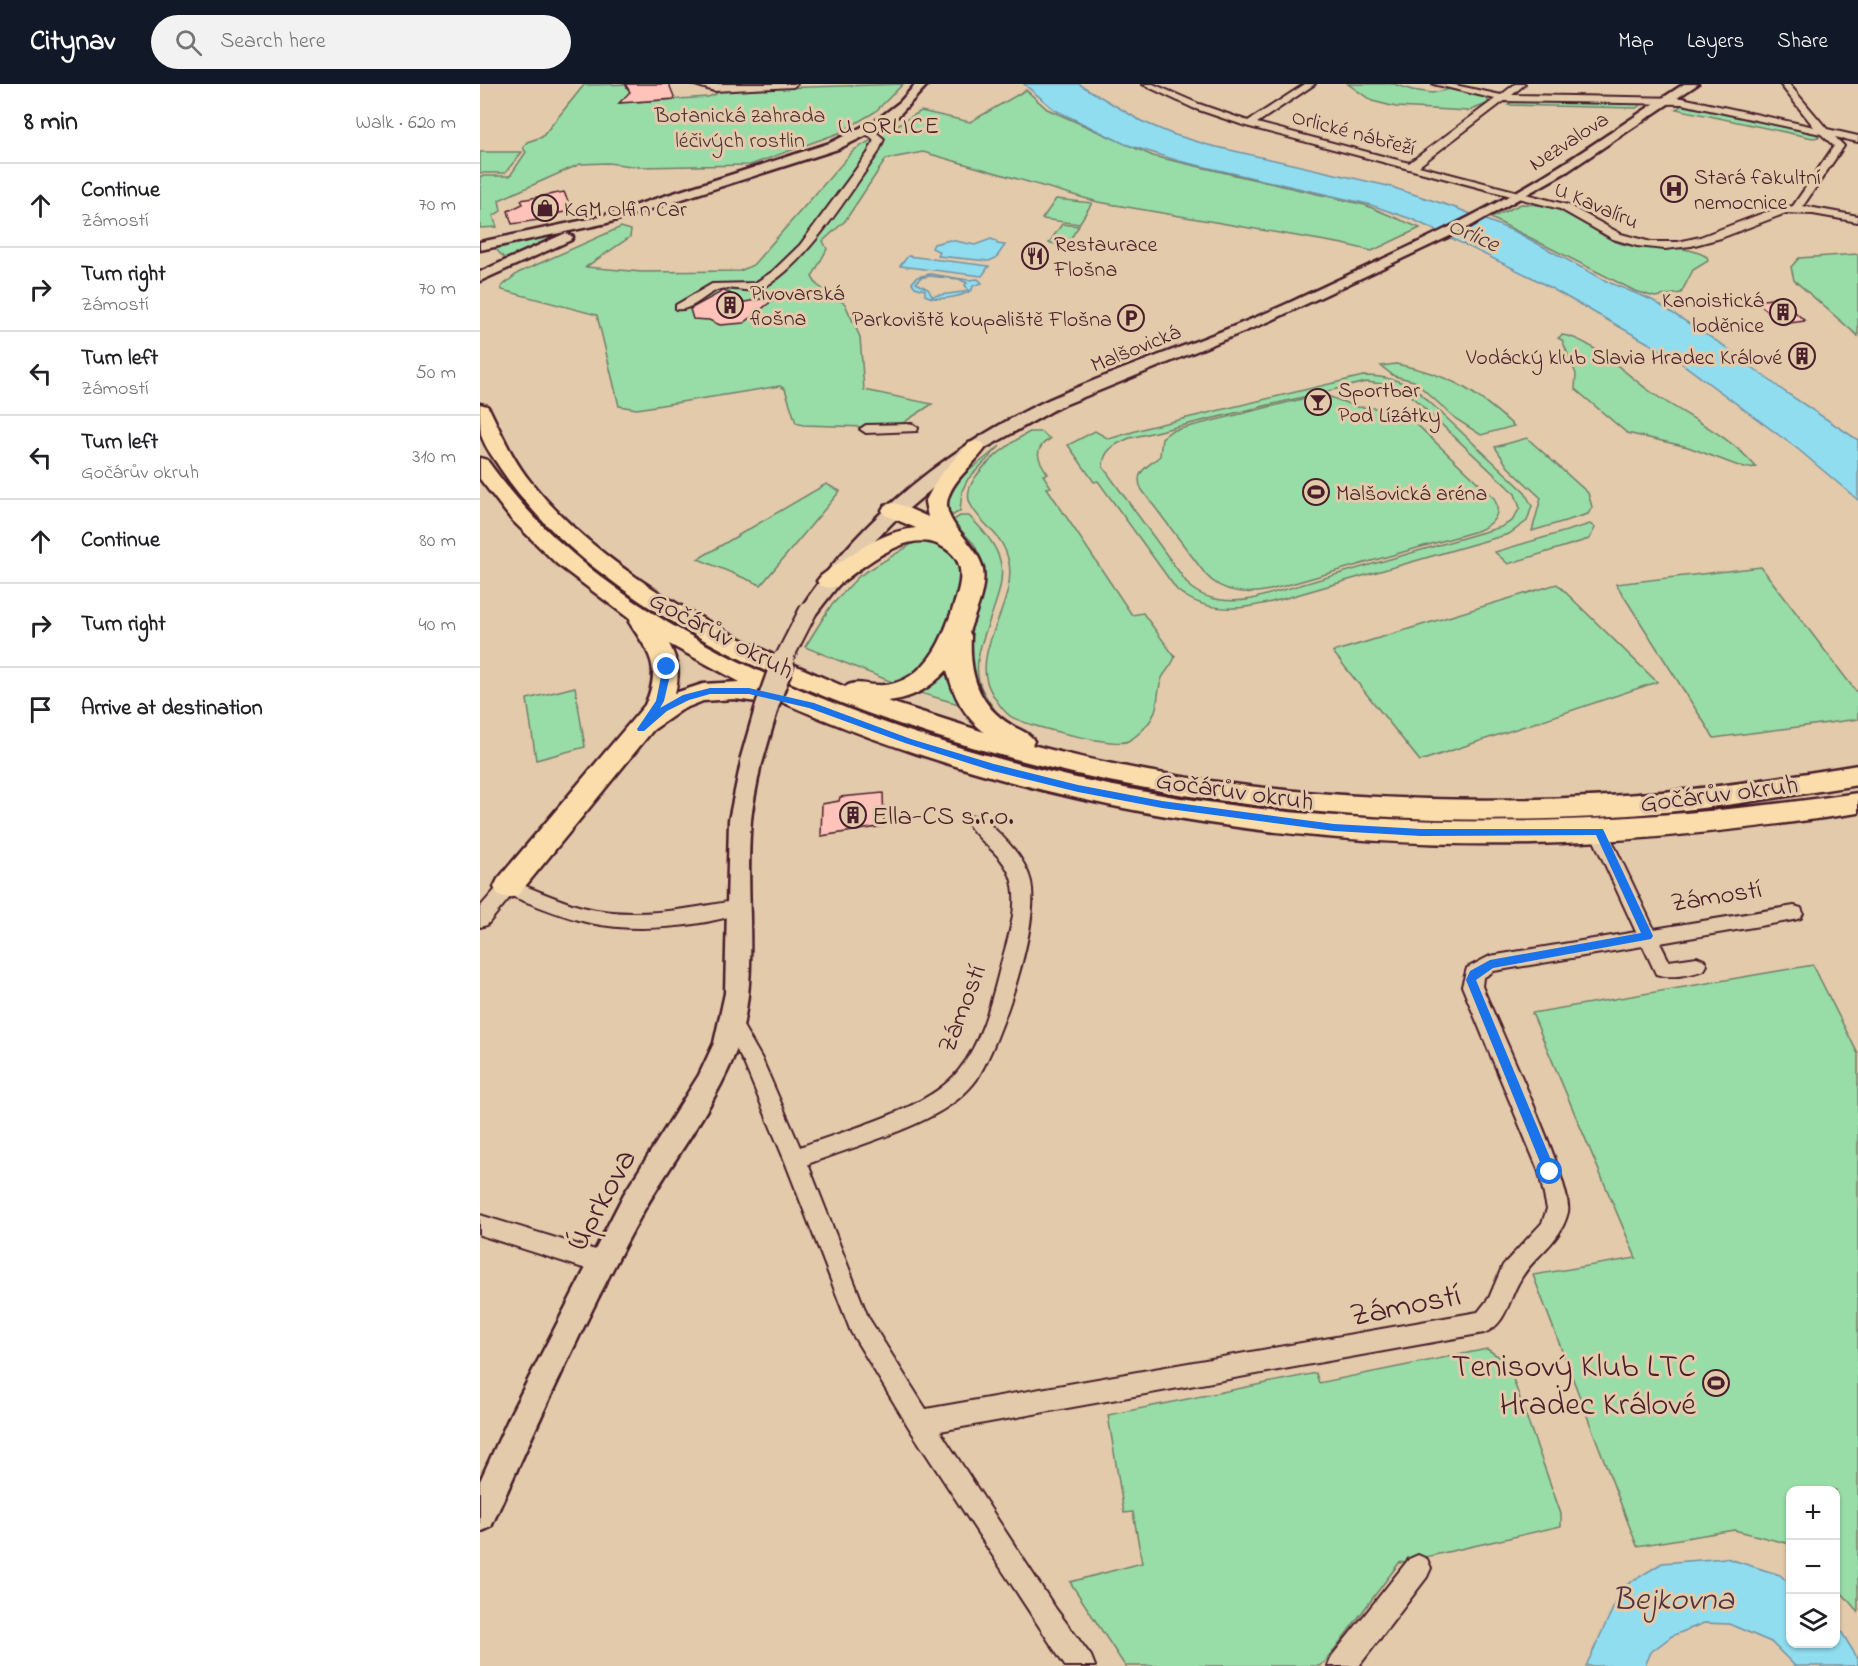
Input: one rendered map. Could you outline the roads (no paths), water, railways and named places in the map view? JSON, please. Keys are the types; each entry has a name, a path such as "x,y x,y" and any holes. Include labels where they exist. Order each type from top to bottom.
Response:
{"main road":[{"name":"Gočárův okruh","path":"480,410 500,453 531,495 563,528 603,563 684,618 801,677 850,698 967,737 1093,769 1250,795 1328,803 1496,810 1651,803 1732,795 1858,775"},
{"path":"976,447 939,491 935,505 939,519 965,551 972,573 962,618 957,667 964,689 977,710 991,725 1014,739 1093,769"},
{"name":"Gočárův okruh","path":"480,464 518,514 548,544 632,611 733,670 811,706 908,741 993,767 1078,788 1248,817 1345,828 1421,832 1599,832 1756,818 1858,803"},
{"path":"893,510 935,528 952,538 965,551"},
{"path":"829,581 878,546 905,535 933,535 954,542 965,551"},
{"path":"508,886 641,729 660,701 667,667 658,645 632,611"},
{"path":"801,677 870,694 904,689 923,681 939,667 951,646 962,618"},
{"path":"641,729 674,703 710,691 749,691 811,706"}],"street":[{"path":"696,84 714,88 793,84"},
{"path":"480,246 602,220 798,158 868,130 900,109 922,84"},
{"name":"Orlické nábřeží","path":"1146,84 1196,106 1249,124 1520,195"},
{"path":"1249,124 1311,84"},
{"path":"1437,84 1502,98 1682,101 1858,139"},
{"path":"1412,166 1521,84"},
{"name":"Nezvalova","path":"1415,247 1520,195 1692,84"},
{"path":"1784,84 1838,147"},
{"path":"1489,108 1681,112"},
{"path":"680,307 716,286 757,286 776,274 804,247 873,153 879,139 868,130"},
{"path":"1819,142 1850,150"},
{"path":"1796,210 1838,147"},
{"name":"U Kavalíru","path":"1520,195 1572,210 1620,239 1650,245 1690,244 1775,212 1796,210 1858,219"},
{"path":"480,277 602,220"},
{"name":"Malšovická","path":"808,611 857,546 893,510 928,481 976,447 1055,403 1275,314 1415,247"},
{"path":"866,429 912,428"},
{"name":"Úprkova","path":"480,1516 522,1424 602,1263 719,1061 732,1025 737,993 740,820 751,762 773,682 788,645 808,611"},
{"name":"Zámostí","path":"795,1159 912,1115 944,1098 971,1071 988,1036 1014,950 1023,913 1024,896 1022,882 1011,858 976,822"},
{"name":"Zámostí","path":"1599,832 1663,969 1697,965"},
{"path":"480,920 508,886 576,913 617,920 651,921 739,908"},
{"name":"Zámostí","path":"920,1422 1484,1322 1497,1306 1511,1273 1551,1229 1558,1209 1550,1172 1472,986 1472,977 1490,964 1794,913"},
{"path":"732,1025 752,1059 795,1159 859,1324 1047,1618 1081,1666"},
{"path":"480,1226 602,1263"},
{"path":"1342,1666 1418,1568"}],"water":[{"name":"Orlice","path":"1024,84 1079,84 1141,121 1172,134 1208,145 1388,186 1456,208 1516,232 1608,282 1652,300 1726,347 1785,392 1858,440 1858,500 1799,450 1673,357 1533,278 1414,220 1368,204 1179,161 1125,144 1055,110"},
{"path":"991,239 997,244 1005,245 996,258 989,261 938,256 940,252 932,248 934,244 950,240 975,245"},
{"path":"908,256 989,266 982,276 900,266"},
{"path":"930,274 968,280 978,279 982,283 973,286 972,290 962,295 936,298 925,295 925,290 915,287 912,283 917,277","holes":["929,276 959,279 967,283 965,285 968,290 932,296 928,289 916,283 920,278"]},
{"name":"Bejkovna","path":"1726,1558 1780,1575 1786,1580 1786,1648 1840,1648 1840,1630 1858,1659 1858,1666 1795,1666 1771,1642 1729,1624 1704,1623 1672,1636 1651,1652 1645,1666 1586,1666 1623,1587 1662,1563"}],"place":[{"name":"Stará fakultní nemocnice","path":"1674,189"},
{"name":"KGM Olfin Car","path":"545,208"},
{"name":"Restaurace Flošna","path":"1035,256"},
{"name":"Pivovarská flošna","path":"730,305"},
{"name":"Kanoistická loděnice","path":"1783,312"},
{"name":"Parkoviště koupaliště Flošna","path":"1131,318"},
{"name":"Vodácký klub Slavia Hradec Králové","path":"1802,356"},
{"name":"Sportbar Pod Lízátky","path":"1318,402"},
{"name":"Malšovická aréna","path":"1316,492"},
{"name":"Ella-CS s.r.o.","path":"853,815"},
{"name":"Tenisový Klub LTC Hradec Králové","path":"1716,1383"}],"district":[{"name":"U ORLICE","path":"889,125"}],"park label":[{"name":"Botanická zahrada léčivých rostlin","path":"740,126"}]}
